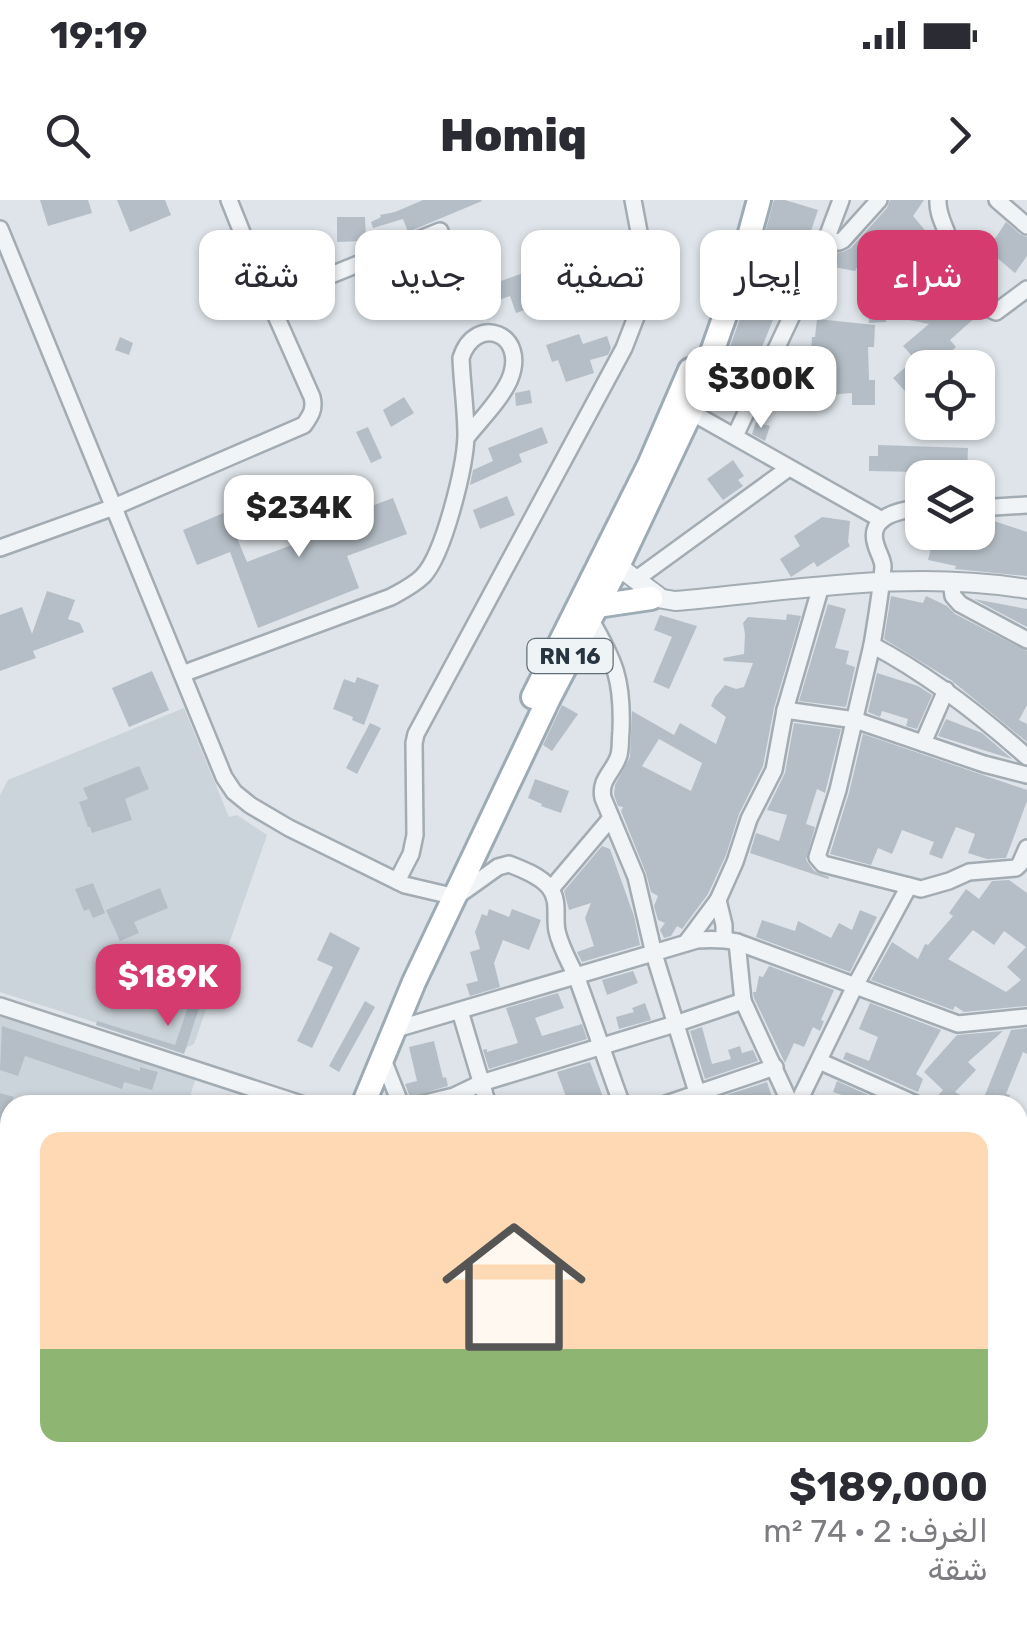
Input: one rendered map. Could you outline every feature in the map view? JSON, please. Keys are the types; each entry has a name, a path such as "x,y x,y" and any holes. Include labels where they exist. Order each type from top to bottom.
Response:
{"main road":[{"name":"RN 16","path":"634,580 649,466 711,318 744,200"},
{"name":"RN 16","path":"367,1095 548,664 595,598 634,580 736,284 760,200"},
{"path":"595,598 634,580"},
{"name":"RN 16","path":"353,1095 389,1006 549,698 595,598"}],"street":[{"path":"229,200 241,230"},
{"path":"397,881 416,835 416,734 607,383 636,317 644,258 633,200"},
{"path":"828,230 842,200"},
{"path":"837,242 879,200"},
{"path":"938,200 954,266 988,310 996,312 1027,289"},
{"path":"997,200 1027,226"},
{"path":"0,229 224,777 234,792 289,828 406,885 448,895 509,864 542,880 552,889 557,905 557,931 618,1095"},
{"path":"0,548 114,507 304,425 314,406 312,397 278,320"},
{"path":"736,436 790,320"},
{"path":"182,674 391,596 425,574 440,548 466,438 461,358 473,338 480,334 498,335 513,346 514,369 498,398 466,438"},
{"path":"691,412 882,520"},
{"path":"788,468 634,580 675,601 880,582 951,582 1027,589"},
{"path":"995,507 1027,505"},
{"path":"905,510 882,520 874,538 884,563 872,645 818,859 822,864 928,888 982,869 1010,870 1027,876"},
{"path":"951,582 960,604 1027,640"},
{"path":"685,944 718,900 749,820 774,770 785,710 821,586"},
{"path":"595,598 620,686 620,752 602,786 603,798 636,877 654,954 698,1095"},
{"path":"872,645 946,690 1027,757"},
{"path":"923,743 946,690"},
{"path":"785,710 855,720 1027,775"},
{"path":"552,889 611,818"},
{"path":"1010,870 1020,864 1027,848"},
{"path":"800,1095 908,886"},
{"path":"718,900 743,1001 789,1095"},
{"path":"392,1030 697,940 730,940 958,1024 1027,1017"},
{"path":"456,1095 743,1001"},
{"path":"0,1006 273,1095"},
{"path":"460,1010 485,1095"},
{"path":"382,1056 396,1095"},
{"path":"819,1061 896,1095"},
{"path":"709,1095 776,1068"}],"shaded area":[{"path":"184,708 229,817 237,815 267,835 194,1044 182,1050 0,992 0,795 8,780"},
{"path":"0,1011 197,1075 190,1095 0,1095"}],"building":[{"path":"40,200 88,200 92,213 48,226"},
{"path":"117,200 165,200 171,215 130,232"},
{"path":"423,200 482,201 413,230 407,230 403,219 373,228 371,222 380,215"},
{"path":"774,200 818,210 811,230 766,230"},
{"path":"890,200 924,200 913,216 925,230 867,230"},
{"path":"337,217 365,217 366,230 355,230 355,241 337,242"},
{"path":"1006,222 1027,237 1027,256 1015,273 998,259 998,234"},
{"path":"857,241 855,271 837,268 837,253"},
{"path":"521,274 521,311 516,313 510,296 501,299 501,281"},
{"path":"740,320 773,320 749,379 728,400 721,393 713,395"},
{"path":"817,320 875,325 874,347 868,347 875,405 852,405 852,393 816,396 816,387 797,388 797,370 810,370"},
{"path":"909,320 972,320 950,340 956,347 953,350 907,350 903,346 929,324"},
{"path":"579,334 583,344 607,336 611,348 608,355 590,360 594,373 566,382 558,360 552,362 546,345"},
{"path":"120,337 133,343 129,355 115,350"},
{"path":"905,368 905,391 893,378"},
{"path":"530,390 532,403 516,406 515,393"},
{"path":"404,397 414,413 391,427 383,410"},
{"path":"756,422 770,426 765,441 752,434"},
{"path":"368,427 382,458 371,463 356,432"},
{"path":"542,427 548,443 519,454 522,462 470,485 473,470 493,461 488,448"},
{"path":"878,445 968,448 968,460 905,460 905,472 869,471 869,456 878,456"},
{"path":"733,460 744,476 738,480 743,486 723,500 707,479"},
{"path":"507,496 515,515 480,529 473,510"},
{"path":"393,498 407,534 347,556 359,588 258,628 230,552 197,565 183,530 226,512 247,562 321,534 318,526"},
{"path":"822,517 850,521 850,546 817,567 814,562 791,577 780,559 800,546 794,536"},
{"path":"995,521 1027,532 1027,576 955,569 956,566 928,560 930,550 995,550"},
{"path":"47,591 75,600 68,619 80,623 84,632 33,651 36,658 0,671 0,615 22,607 32,634"},
{"path":"891,596 923,603 926,596 1027,651 1027,705 1019,720 1027,724 1027,742 951,680 884,639"},
{"path":"974,599 1027,609 1027,627"},
{"path":"828,604 846,609 835,648 849,651 846,664 855,667 846,707 799,701"},
{"path":"787,614 801,616 774,708 763,766 739,814 708,894 682,929 677,926 671,936 664,938 660,930 665,923 658,920 654,906 658,896 651,892 621,811 623,807 618,806 614,795 630,757 632,711 674,735 680,723 716,744 726,717 711,706 715,697 725,685 744,687 753,663 723,658 744,654 743,623 748,617 786,620","holes":["659,739 702,763 691,791 642,766"]},
{"path":"660,615 697,626 669,689 653,682 672,637 654,630"},
{"path":"152,671 169,710 129,727 112,688"},
{"path":"877,673 918,686 932,695 917,729 906,726 908,719 882,711 880,717 868,712"},
{"path":"357,677 379,685 364,725 333,709 344,679 355,683"},
{"path":"562,705 578,714 552,751 543,745"},
{"path":"946,719 982,733 1012,759 938,736"},
{"path":"370,723 381,728 357,774 346,768"},
{"path":"794,723 841,729 825,793 817,789 806,824 815,827 806,860 814,871 828,879 750,853 756,833 779,841 787,815 767,810 785,773"},
{"path":"863,734 1027,790 1027,801 1006,858 987,859 968,853 975,834 956,827 942,859 929,854 934,842 902,830 892,854 878,848 871,865 830,854"},
{"path":"139,766 149,789 125,799 132,820 92,833 79,802 88,799 83,788"},
{"path":"535,779 569,791 561,813 528,798"},
{"path":"602,846 610,849 640,945 582,962 577,952 594,946 585,918 591,903 569,910 564,891"},
{"path":"1009,880 1027,893 1027,1006 964,1012 871,980 892,942 918,959 925,944 953,916 949,913 966,889 979,899 992,881","holes":["973,930 994,945 1004,931 1026,947 1007,967 1021,980 1006,992 948,959"]},
{"path":"93,883 105,913 93,918 89,909 84,911 75,889"},
{"path":"160,888 168,908 134,922 139,933 120,941 106,910"},
{"path":"489,909 509,917 512,909 541,920 529,950 503,940 494,963 500,987 470,996 466,984 478,981 470,952 480,949 475,932 482,914 487,916"},
{"path":"860,910 877,917 850,972 756,937 762,920 795,931 798,921 831,938 839,923 852,930"},
{"path":"330,932 360,948 312,1048 297,1041 333,967 317,960"},
{"path":"769,966 834,990 820,1031 813,1027 804,1047 794,1043 785,1063 753,992 759,976 763,977"},
{"path":"633,971 638,983 607,995 602,980"},
{"path":"558,993 564,1008 535,1018 542,1036 582,1024 587,1039 489,1069 483,1050 518,1043 506,1008"},
{"path":"192,995 202,999 184,1054 96,1025 97,1021 175,1045"},
{"path":"365,1001 375,1007 339,1072 329,1066"},
{"path":"645,1003 651,1020 619,1029 616,1017 634,1012 632,1008"},
{"path":"870,1003 941,1030 916,1074 923,1079 918,1092 843,1059 846,1052 869,1061 878,1037 859,1029"},
{"path":"2,1026 140,1071 140,1067 158,1072 152,1090 124,1082 122,1089 25,1056 18,1076 0,1070"},
{"path":"702,1027 712,1064 731,1059 728,1050 740,1046 742,1053 753,1050 758,1061 705,1079 690,1031"},
{"path":"1027,1028 1027,1054 1023,1052 1006,1094 1010,1095 985,1095 1011,1030"},
{"path":"1003,1031 968,1062 976,1070 955,1092 960,1095 938,1095 943,1090 924,1072 957,1035"},
{"path":"434,1041 448,1086 409,1095 405,1084 417,1081 409,1047"},
{"path":"590,1062 602,1095 565,1095 557,1072"},
{"path":"837,1081 868,1095 842,1095 833,1092"},
{"path":"767,1082 771,1095 727,1095"}]}
